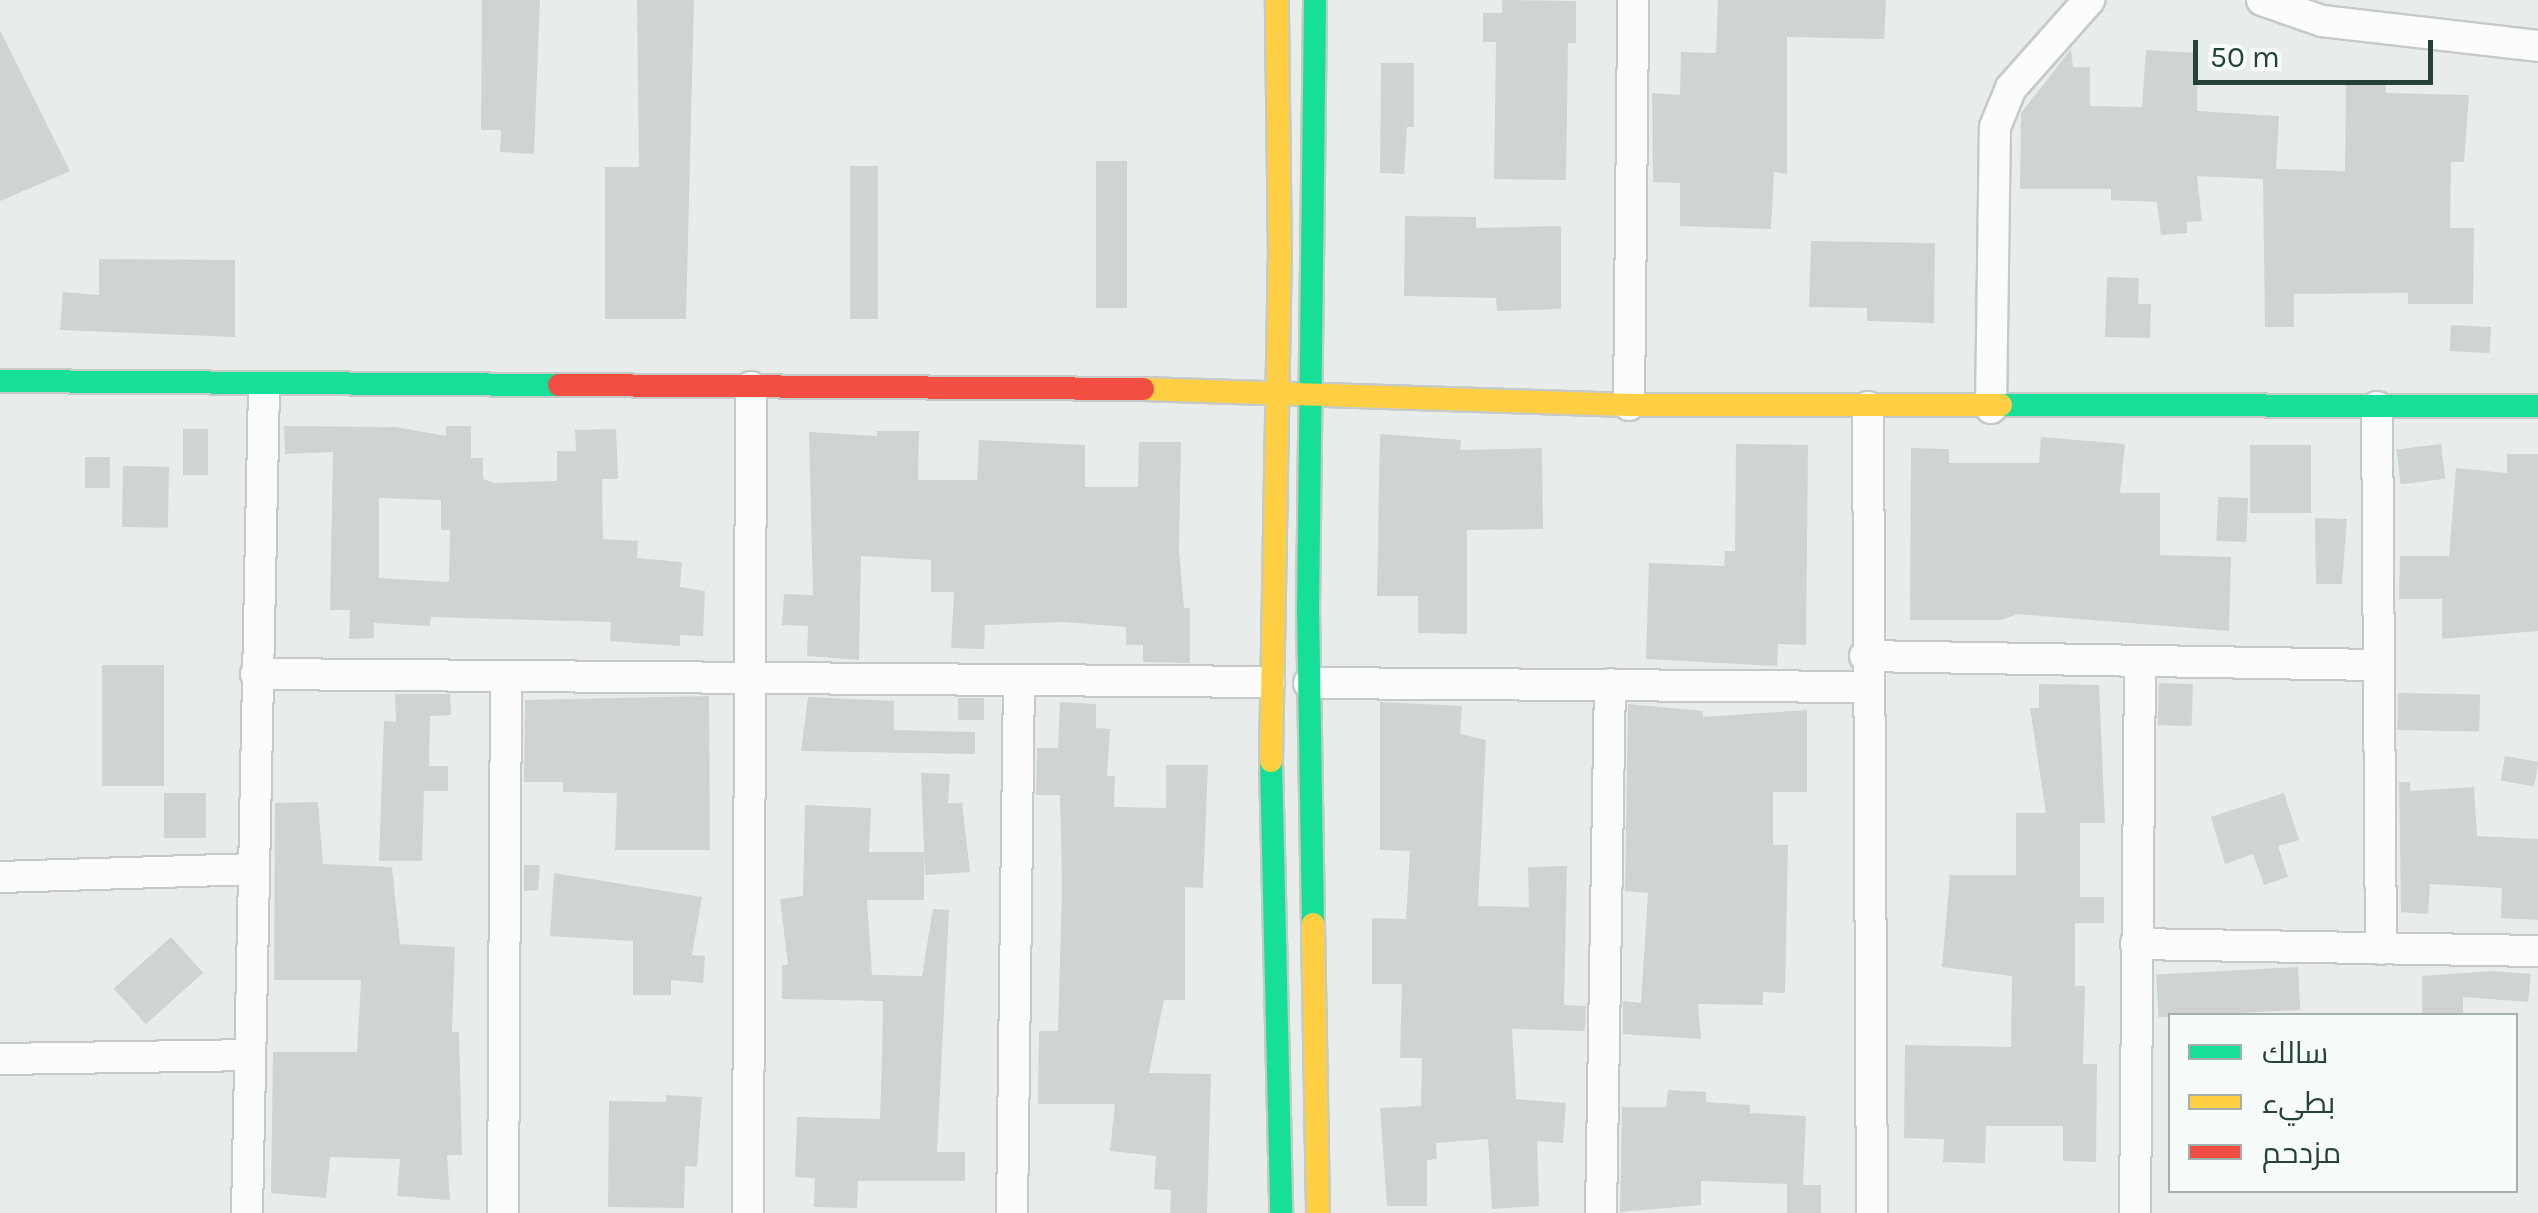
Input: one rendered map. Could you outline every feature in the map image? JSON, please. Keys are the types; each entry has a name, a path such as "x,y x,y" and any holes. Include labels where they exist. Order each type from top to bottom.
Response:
{"street":[{"path":"1278,0 1276,396 1269,682 1281,1213"},
{"path":"1315,0 1309,683 1318,1213"},
{"path":"1629,405 1633,0"},
{"path":"1990,408 1994,127 2011,88 2089,0"},
{"path":"2262,0 2322,20 2538,46"},
{"path":"0,381 264,387 1116,388 1629,405 2538,406"},
{"path":"247,1213 250,869 264,387"},
{"path":"748,1213 751,387"},
{"path":"1868,407 1865,687 1872,1213"},
{"path":"2376,407 2374,665 2380,949"},
{"path":"1865,656 2140,664 2374,665"},
{"path":"2134,1213 2140,664"},
{"path":"256,674 506,680 1269,682"},
{"path":"504,1213 506,680"},
{"path":"1012,1213 1018,681"},
{"path":"1309,683 1865,687"},
{"path":"1601,1213 1610,684"},
{"path":"0,877 250,869"},
{"path":"2136,944 2538,952"},
{"path":"0,1059 247,1055"}],"building":[{"path":"482,0 540,0 534,154 500,152 501,130 481,130"},
{"path":"637,0 694,0 686,319 605,319 605,167 639,167"},
{"path":"1502,0 1576,1 1576,43 1568,43 1566,180 1494,179 1496,42 1483,42 1483,13 1502,13"},
{"path":"1718,0 1886,0 1884,39 1787,37 1787,174 1774,172 1771,229 1680,226 1680,183 1653,182 1652,93 1680,95 1681,52 1716,53"},
{"path":"0,30 70,171 0,201"},
{"path":"2071,49 2073,67 2090,67 2090,106 2142,107 2146,50 2198,53 2197,111 2279,116 2276,169 2345,171 2346,84 2386,84 2386,93 2469,95 2464,162 2451,162 2450,228 2474,228 2473,304 2408,304 2408,293 2294,294 2294,327 2265,327 2263,179 2197,176 2202,221 2187,222 2187,233 2161,235 2157,202 2111,200 2111,189 2020,189 2021,113"},
{"path":"1381,63 1414,63 1414,127 1407,127 1404,174 1380,173"},
{"path":"1096,161 1127,161 1127,308 1096,308"},
{"path":"850,166 878,166 878,319 850,319"},
{"path":"1405,216 1476,217 1476,228 1561,226 1561,309 1497,311 1496,298 1404,296"},
{"path":"1811,241 1935,243 1934,323 1867,321 1867,308 1809,307"},
{"path":"99,259 235,260 235,337 60,330 63,292 99,295"},
{"path":"2107,277 2139,278 2138,304 2151,304 2150,338 2105,337"},
{"path":"2451,325 2491,327 2490,353 2450,351"},
{"path":"284,426 395,427 446,436 446,426 471,426 471,458 483,458 483,479 494,483 557,481 557,451 576,451 575,430 616,429 618,479 602,479 603,539 638,541 637,558 682,562 680,587 705,591 703,636 680,635 680,646 610,641 611,622 431,617 430,626 374,623 374,638 349,639 350,610 330,610 333,452 285,454","holes":["379,498 441,500 441,530 450,530 449,582 379,578"]},
{"path":"183,429 208,429 208,475 183,475"},
{"path":"877,431 919,431 918,480 977,480 979,440 1085,445 1085,487 1138,487 1139,442 1181,442 1179,550 1184,608 1190,608 1190,663 1143,662 1143,645 1126,645 1126,627 1064,622 985,625 984,649 951,648 954,592 931,592 931,560 861,556 859,660 807,656 808,626 782,625 784,594 813,595 809,432 877,436"},
{"path":"1380,434 1461,440 1460,450 1542,448 1543,529 1467,530 1467,634 1418,633 1418,596 1377,596"},
{"path":"2041,437 2125,444 2120,493 2160,493 2160,555 2231,557 2229,631 2018,614 2002,620 1910,620 1911,448 1949,449 1949,463 2039,463"},
{"path":"1736,444 1808,445 1806,645 1778,644 1777,666 1646,659 1649,563 1724,566 1725,551 1735,551"},
{"path":"2441,444 2445,479 2401,484 2396,449"},
{"path":"2250,445 2311,445 2311,513 2250,513"},
{"path":"2507,454 2538,454 2538,631 2442,639 2442,599 2399,599 2400,556 2449,556 2456,468 2507,473"},
{"path":"85,457 110,457 110,488 85,488"},
{"path":"123,466 169,467 168,528 122,527"},
{"path":"2218,497 2248,498 2246,542 2216,541"},
{"path":"2315,518 2347,519 2342,584 2316,584"},
{"path":"102,665 164,665 164,786 102,786"},
{"path":"2159,683 2193,684 2192,726 2158,725"},
{"path":"2039,684 2099,685 2105,823 2080,823 2080,897 2104,897 2104,923 2075,923 2075,986 2085,986 2083,1064 2097,1064 2096,1162 2063,1161 2063,1126 1986,1126 1985,1163 1943,1162 1944,1139 1904,1138 1905,1045 2011,1047 2012,976 1942,967 1950,875 2016,875 2016,813 2046,813 2030,708 2039,708"},
{"path":"2398,693 2480,694 2479,731 2397,730"},
{"path":"395,694 450,694 451,715 430,716 429,766 448,766 448,791 424,791 422,861 379,861 384,721 396,722"},
{"path":"709,696 710,850 615,850 617,793 563,792 563,782 524,782 525,700"},
{"path":"808,697 894,701 894,730 975,732 975,754 801,751"},
{"path":"958,698 984,698 984,720 958,720"},
{"path":"1060,702 1096,704 1096,728 1110,729 1107,776 1115,776 1114,807 1166,808 1166,765 1208,765 1203,888 1185,887 1185,1000 1164,1000 1149,1073 1211,1074 1207,1213 1170,1213 1171,1190 1154,1189 1156,1156 1110,1151 1115,1104 1038,1104 1039,1031 1058,1031 1062,887 1060,795 1036,795 1037,748 1058,748"},
{"path":"1380,702 1462,706 1460,734 1486,740 1478,906 1529,907 1528,867 1567,866 1564,1005 1586,1006 1585,1031 1512,1029 1516,1099 1566,1103 1563,1143 1537,1141 1539,1206 1492,1209 1488,1139 1436,1143 1437,1159 1427,1160 1427,1206 1387,1206 1380,1108 1421,1106 1422,1058 1400,1058 1402,984 1372,984 1372,918 1406,919 1410,851 1380,850"},
{"path":"1628,704 1703,711 1703,717 1807,710 1807,792 1773,792 1773,845 1788,845 1785,993 1763,992 1763,1005 1698,1004 1701,1039 1623,1034 1623,1001 1641,1003 1648,893 1625,891"},
{"path":"2505,756 2538,762 2534,787 2501,781"},
{"path":"921,773 950,774 948,803 962,803 970,872 925,875"},
{"path":"2399,782 2410,782 2410,791 2474,787 2477,836 2538,839 2538,920 2501,918 2502,888 2430,884 2428,914 2401,912"},
{"path":"164,793 206,793 206,838 164,838"},
{"path":"2284,793 2299,840 2278,846 2288,877 2264,885 2253,854 2225,864 2211,817"},
{"path":"318,802 323,864 392,867 400,944 455,947 452,1032 459,1032 462,1155 447,1155 450,1200 397,1196 400,1159 330,1157 326,1198 271,1193 273,1052 357,1052 361,980 274,980 275,803"},
{"path":"805,805 871,808 869,852 924,852 924,900 867,900 872,975 922,976 933,909 949,910 937,1152 965,1152 965,1181 858,1181 857,1208 814,1207 815,1178 795,1177 797,1117 880,1119 882,1059 883,1001 782,999 782,965 788,965 780,899 803,896"},
{"path":"524,865 540,865 538,890 524,891"},
{"path":"554,873 702,897 692,955 705,956 703,983 671,980 671,995 633,995 633,941 550,936"},
{"path":"171,937 203,973 146,1024 114,989"},
{"path":"2298,967 2300,1010 2168,1013 2168,1017 2158,1017 2156,974"},
{"path":"2492,971 2531,974 2528,1002 2463,997 2463,1013 2422,1013 2422,976"},
{"path":"1668,1090 1706,1092 1706,1102 1750,1105 1750,1113 1806,1116 1803,1185 1821,1185 1821,1213 1787,1213 1787,1184 1701,1181 1701,1205 1620,1212 1622,1107 1666,1107"},
{"path":"666,1095 702,1097 697,1167 685,1166 684,1208 608,1207 609,1101 666,1102"}],"traffic: fast":[{"path":"1313,924 1308,612 1315,0"},
{"path":"0,381 559,385"},
{"path":"2001,405 2538,406"},
{"path":"1271,761 1281,1213"}],"traffic: slow":[{"path":"1271,761 1280,262 1277,0"},
{"path":"1143,389 1629,405 2001,405"},
{"path":"1313,924 1318,1213"}],"traffic: jam":[{"path":"559,385 1143,389"}]}
